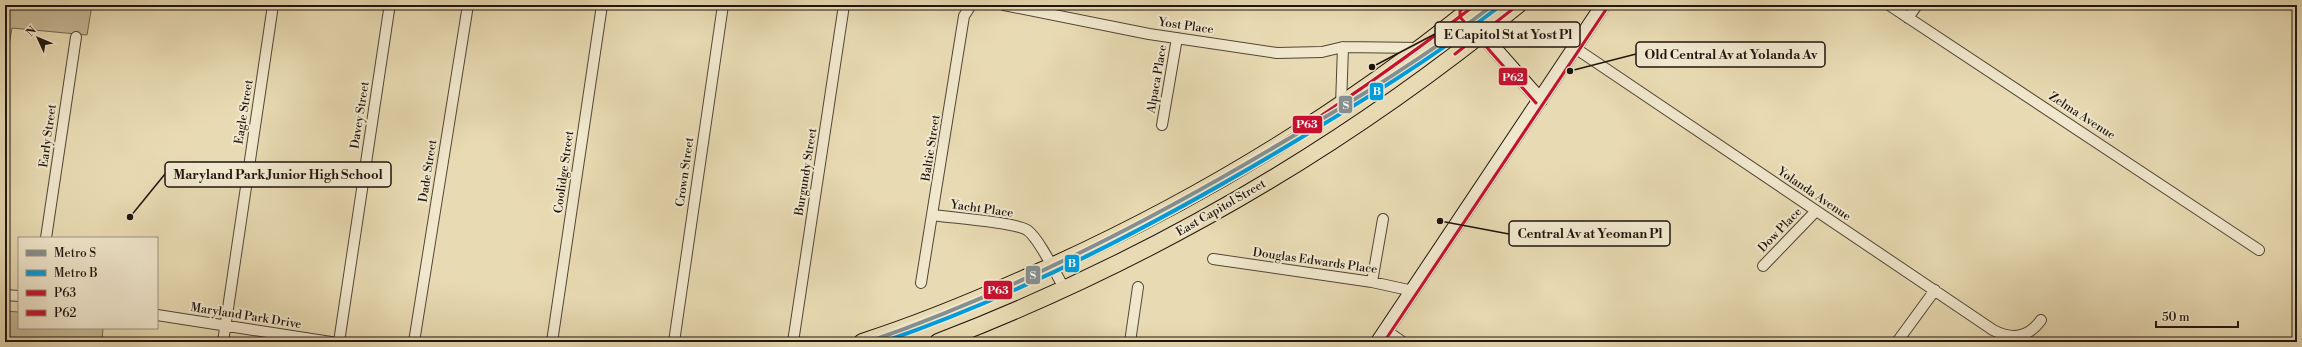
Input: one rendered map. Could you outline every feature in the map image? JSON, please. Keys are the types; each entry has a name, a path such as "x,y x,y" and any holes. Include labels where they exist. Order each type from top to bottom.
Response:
{"main road":[{"name":"East Capitol Street","path":"938,342 1013,313 1064,290 1144,252 1234,202 1317,153 1412,87 1518,5"},
{"path":"1382,337 1603,5"},
{"name":"East Capitol Street","path":"862,342 958,307 1052,266 1105,242 1212,186 1341,105 1422,48 1469,10"},
{"path":"1469,10 1482,34 1540,100"}],"street":[{"name":"Eagle Street","path":"223,342 274,5"},
{"name":"Dade Street","path":"414,342 468,5"},
{"name":"Coolidge Street","path":"552,342 602,5"},
{"name":"Crown Street","path":"674,342 723,5"},
{"name":"Burgundy Street","path":"793,342 844,5"},
{"name":"Baltic Street","path":"921,283 964,16 971,5"},
{"name":"Yost Place","path":"1004,5 1177,38 1277,53 1322,52 1343,47 1422,48"},
{"name":"Zelma Avenue","path":"1889,5 2259,250"},
{"path":"1908,18 1917,5"},
{"name":"Davey Street","path":"339,342 389,10"},
{"name":"Early Street","path":"46,237 76,37"},
{"name":"Alpaca Place","path":"1162,125 1177,38"},
{"path":"1341,105 1343,47"},
{"name":"Yolanda Avenue","path":"1575,48 1993,330 2008,336 2027,334 2035,328 2041,320"},
{"name":"Dow Place","path":"1763,266 1816,211"},
{"name":"Yacht Place","path":"933,215 1011,225 1027,230 1052,266 1064,290"},
{"path":"1372,282 1383,219"},
{"name":"Douglas Edwards Place","path":"1213,259 1372,282 1413,291"},
{"path":"1130,342 1138,287"},
{"path":"1897,342 1935,290"},
{"path":"5,295 18,296"},
{"name":"Maryland Park Drive","path":"158,315 331,342"},
{"path":"1382,337 1401,342"}],"shaded area":[{"path":"5,5 92,5 87,35 12,28 5,69"},
{"path":"5,311 18,312 18,329 103,329 102,341 107,342 5,342"}],"metro line":[{"name":"S","path":"868,342 976,300 1028,277 1132,227 1233,171 1364,94 1417,60 1493,5"},
{"name":"B","path":"883,342 988,302 1039,279 1138,230 1236,176 1365,98 1419,64 1496,9"}],"transit line":[{"name":"P62","path":"1467,5 1460,11 1460,17 1536,103"},
{"name":"P63","path":"862,342 945,312 1026,278 1105,241 1183,200 1259,155 1333,108 1405,58 1475,5"},
{"name":"P63","path":"1455,54 1518,5"},
{"name":"P62","path":"1384,342 1607,8"}],"place":[{"name":"E Capitol St at Yost Pl","path":"1372,67"},
{"name":"Old Central Av at Yolanda Av","path":"1570,71"},
{"name":"Maryland Park Junior High School","path":"130,217"},
{"name":"Central Av at Yeoman Pl","path":"1440,221"}]}
